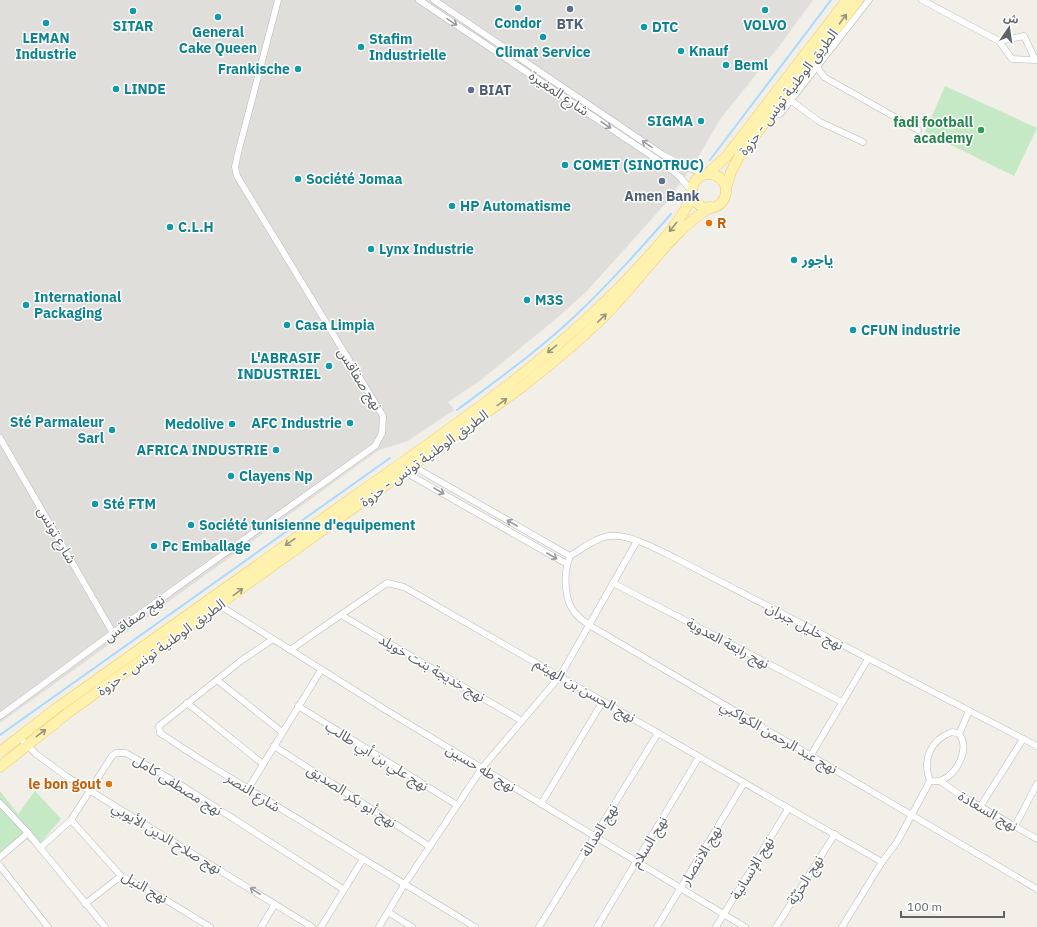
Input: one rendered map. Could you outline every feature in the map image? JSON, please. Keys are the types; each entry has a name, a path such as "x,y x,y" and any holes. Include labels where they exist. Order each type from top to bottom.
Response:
{"main road":[{"name":"الطريق الوطنية تونس - حزوة","path":"707,174 726,157 847,0"},
{"name":"الطريق الوطنية تونس - حزوة","path":"726,188 731,172 740,155 858,0"},
{"path":"707,174 719,178 726,188 722,201 716,206 710,207 699,204 693,193 696,181 707,174"},
{"name":"الطريق الوطنية تونس - حزوة","path":"0,767 22,741 54,710 450,428 522,374 584,323 626,280 676,223 693,193"},
{"name":"الطريق الوطنية تونس - حزوة","path":"0,752 22,741 219,605 522,387 569,348 614,307 691,221 710,207"}],"street":[{"name":"نهج صفاقس","path":"0,716 113,633 375,446 382,433 382,416 237,176 235,167 238,153 278,0"},
{"name":"شارع المغيرة","path":"419,0 668,167 680,177 693,193"},
{"name":"شارع المغيرة","path":"434,0 667,157 688,168 707,174"},
{"path":"769,116 780,114 869,0"},
{"path":"922,0 999,41 1012,59 1036,60 1024,36 999,41"},
{"path":"817,67 824,77 918,130"},
{"path":"790,100 820,122 863,142"},
{"name":"شارع تونس","path":"0,438 113,633"},
{"path":"409,469 570,556"},
{"path":"409,469 566,564"},
{"name":"نهج خليل جبران","path":"570,556 597,540 609,536 621,536 636,541 675,558 1037,746"},
{"path":"379,927 429,846 482,768 560,676 614,583 636,541"},
{"name":"نهج عبد الرحمن الكواكبي","path":"570,556 566,564 567,594 571,606 577,616 589,625 1037,889"},
{"name":"نهج الحسن بن الهيثم","path":"290,650 387,583 404,587 882,862"},
{"name":"نهج رابعة العدوية","path":"614,583 842,702"},
{"name":"نهج طه حسين","path":"219,605 321,670 745,927"},
{"name":"نهج خديجة بنت خويلد","path":"341,615 522,721"},
{"name":"شارع النصر","path":"273,639 186,703 159,726 160,733 248,789 475,927"},
{"path":"811,755 868,658"},
{"path":"248,789 321,670"},
{"path":"217,680 282,732"},
{"path":"541,804 603,701"},
{"path":"186,703 263,764"},
{"name":"نهج علي بن أبي طالب","path":"298,706 457,805"},
{"path":"959,734 970,711"},
{"path":"842,927 882,862 897,842 910,815 930,781 926,764 931,747 937,740 945,735 952,732 959,734 964,745 963,753 952,773 940,781 930,781"},
{"name":"نهج العدالة","path":"539,927 658,733"},
{"path":"980,807 1024,739"},
{"name":"نهج صلاح الدين الأيوبي","path":"22,741 44,760 89,790 312,927"},
{"name":"نهج أبو بكر الصديق","path":"274,746 429,846"},
{"name":"نهج مصطفى كامل","path":"40,848 71,820 112,756 116,753 126,753 343,889"},
{"name":"نهج السلام","path":"597,927 699,757"},
{"name":"نهج السعادة","path":"940,781 980,807 1037,840"},
{"name":"نهج الانتصار","path":"657,927 744,783"},
{"path":"1015,826 1037,784"},
{"path":"0,803 28,833 84,904 105,927"},
{"name":"نهج الإنسانية","path":"716,927 788,809"},
{"name":"نهج النيل","path":"71,820 121,876 161,897 210,927"},
{"path":"0,857 28,833"},
{"name":"نهج الحرّيّة","path":"776,927 835,834"},
{"path":"321,927 343,889 363,859"},
{"path":"0,866 48,927"},
{"path":"84,904 121,876"},
{"path":"261,927 276,904"},
{"path":"388,912 412,927"}],"shaded area":[{"path":"0,0 813,0 780,45 721,118 697,159 667,202 586,292 557,318 481,380 448,402 454,410 408,441 379,450 0,723"}],"green space":[{"name":"fadi football academy","path":"945,86 1037,128 1014,176 925,132"},
{"path":"0,791 18,814 35,791 61,819 36,848 27,839 0,859"}],"waterway":[{"path":"710,160 831,0"},
{"path":"457,410 561,329 612,279 671,214"},
{"path":"0,735 390,458"}],"place":[{"name":"Condor","path":"518,8"},
{"name":"BTK","path":"570,9"},
{"name":"VOLVO","path":"765,10"},
{"name":"SITAR","path":"133,11"},
{"name":"General Cake Queen","path":"218,17"},
{"name":"LEMAN Industrie","path":"46,23"},
{"name":"DTC","path":"644,27"},
{"name":"Climat Service","path":"543,37"},
{"name":"Stafim Industrielle","path":"361,47"},
{"name":"Knauf","path":"681,51"},
{"name":"Beml","path":"726,65"},
{"name":"Frankische","path":"298,69"},
{"name":"LINDE","path":"116,89"},
{"name":"BIAT","path":"471,90"},
{"name":"SIGMA","path":"701,121"},
{"name":"fadi football academy","path":"981,130"},
{"name":"COMET (SINOTRUC)","path":"565,165"},
{"name":"Société Jomaa","path":"298,179"},
{"name":"Amen Bank","path":"662,181"},
{"name":"HP Automatisme","path":"452,206"},
{"name":"R","path":"709,223"},
{"name":"C.L.H","path":"170,227"},
{"name":"Lynx Industrie","path":"371,249"},
{"name":"ياجور","path":"794,260"},
{"name":"M3S","path":"527,300"},
{"name":"International Packaging","path":"26,305"},
{"name":"Casa Limpia","path":"287,325"},
{"name":"CFUN industrie","path":"853,330"},
{"name":"L'ABRASIF INDUSTRIEL","path":"329,366"},
{"name":"AFC Industrie","path":"350,423"},
{"name":"Medolive","path":"232,424"},
{"name":"Sté Parmaleur Sarl","path":"112,430"},
{"name":"AFRICA INDUSTRIE","path":"276,450"},
{"name":"Clayens Np","path":"231,476"},
{"name":"Sté FTM","path":"95,504"},
{"name":"Société tunisienne d'equipement","path":"191,525"},
{"name":"Pc Emballage","path":"154,546"},
{"name":"le bon gout","path":"109,784"}]}
